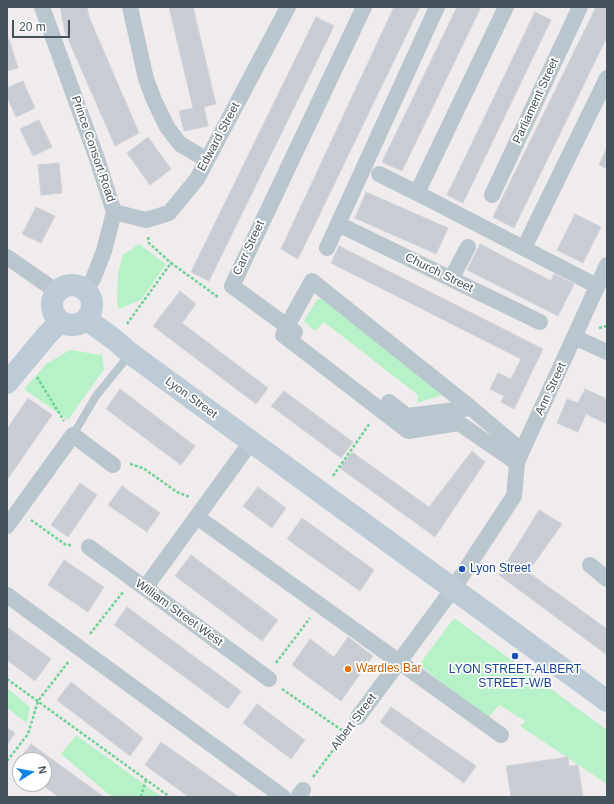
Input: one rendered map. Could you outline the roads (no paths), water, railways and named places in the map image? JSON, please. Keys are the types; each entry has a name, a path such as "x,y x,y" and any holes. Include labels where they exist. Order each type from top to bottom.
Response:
{"main road":[{"path":"71,285 79,286 85,290 91,300 92,307 90,314 86,319 75,325 68,325 60,322 55,317 52,310 52,303 56,291 64,286 71,285"},
{"name":"Lyon Street","path":"86,319 321,493 603,695"},
{"path":"7,383 60,322"}],"street":[{"name":"Prince Consort Road","path":"42,7 96,156 114,212 104,251 93,279 85,290"},
{"path":"130,7 146,79 167,127 180,144 207,160"},
{"name":"Edward Street","path":"114,212 146,220 169,214 197,179 288,7"},
{"name":"Carr Street","path":"287,326 232,286 364,7"},
{"path":"327,248 437,7"},
{"path":"417,193 506,7"},
{"name":"Parliament Street","path":"492,195 580,7"},
{"path":"524,248 607,78"},
{"path":"379,174 597,286"},
{"name":"Church Street","path":"338,224 540,322"},
{"path":"452,279 468,247"},
{"path":"7,257 56,291"},
{"name":"Ann Street","path":"453,589 514,496 519,457 607,265"},
{"path":"312,281 471,408 519,457 459,423 408,431 283,335 312,281"},
{"path":"287,326 406,416 471,408"},
{"path":"574,337 607,352"},
{"path":"7,526 72,435 113,465"},
{"path":"139,584 197,517 251,442"},
{"path":"197,517 501,735"},
{"name":"William Street West","path":"89,546 267,678"},
{"path":"590,565 607,579"},
{"name":"Albert Street","path":"358,716 453,589"},
{"path":"7,595 283,797"}],"lane":[{"path":"72,435 96,396 123,347"}],"place":[{"name":"Lyon Street","path":"462,569"},
{"name":"LYON STREET-ALBERT STREET-W/B","path":"515,656"},
{"name":"Wardles Bar","path":"348,669"}]}
